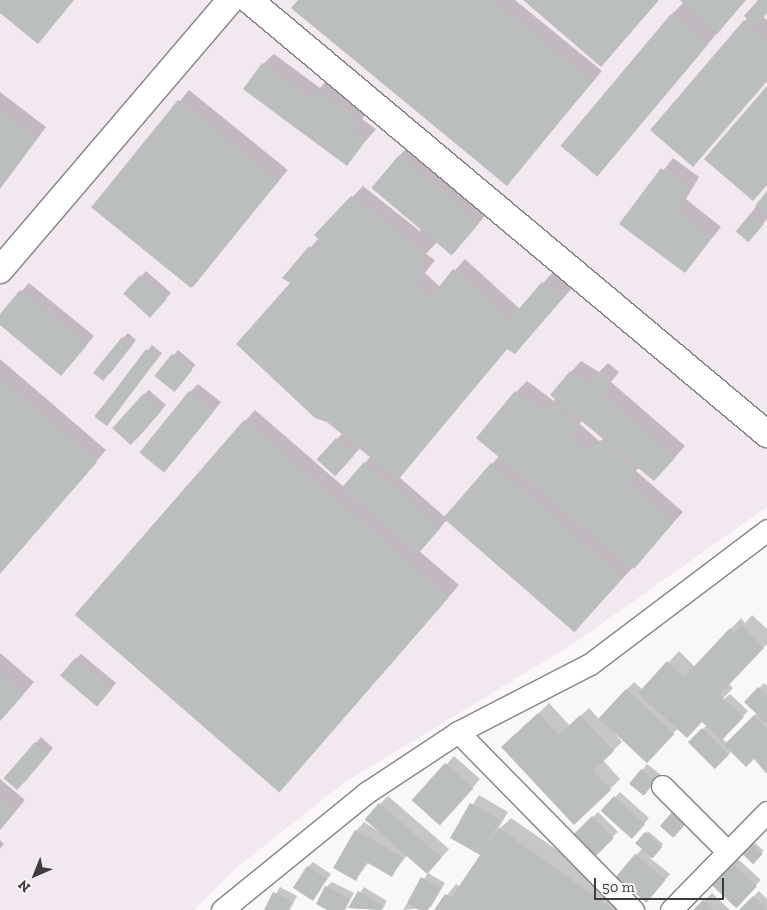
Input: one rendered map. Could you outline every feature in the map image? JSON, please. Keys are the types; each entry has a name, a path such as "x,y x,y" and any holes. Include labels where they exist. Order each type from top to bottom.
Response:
{"street":[{"path":"0,270 231,0"},
{"path":"249,0 767,434"},
{"path":"223,910 366,793 458,732 590,664 767,530"},
{"path":"458,732 633,910"},
{"path":"662,786 728,852"},
{"path":"671,910 728,852 763,822"}],"shaded area":[{"path":"0,0 767,0 767,507 573,644 345,782 235,869 194,910 0,910"}],"building":[{"path":"0,0 74,0 38,44 0,13"},
{"path":"298,0 492,0 592,82 507,186 291,8"},
{"path":"523,0 659,0 601,67"},
{"path":"680,0 746,0 717,34"},
{"path":"758,0 767,0 767,13 756,26 744,16"},
{"path":"671,14 708,45 597,177 560,146"},
{"path":"744,20 767,40 767,81 693,167 650,130"},
{"path":"262,63 310,99 317,89 359,121 352,130 366,140 347,166 243,89"},
{"path":"767,86 767,185 753,201 704,159"},
{"path":"178,100 277,181 191,288 91,207"},
{"path":"0,111 37,138 0,187"},
{"path":"399,155 479,222 452,255 371,188"},
{"path":"661,168 689,188 676,210 711,239 685,273 619,224"},
{"path":"767,191 767,216 755,206"},
{"path":"351,196 427,255 417,265 425,272 415,284 430,298 453,269 510,319 542,282 564,297 515,354 507,349 398,480 327,422 315,418 236,344 290,283 282,278 309,246 314,251 322,242 314,235"},
{"path":"751,213 764,224 749,242 736,231"},
{"path":"140,275 167,299 150,318 123,294"},
{"path":"20,290 87,345 61,376 0,325 0,314"},
{"path":"122,337 132,345 103,381 93,373"},
{"path":"146,349 158,358 107,426 95,417"},
{"path":"172,354 192,370 175,392 154,376"},
{"path":"570,371 588,383 597,373 610,384 601,394 675,458 654,481 550,395"},
{"path":"0,379 97,462 0,574"},
{"path":"189,391 214,411 164,473 139,452"},
{"path":"515,391 544,413 551,402 577,424 570,435 588,452 600,440 636,472 627,482 673,523 634,569 476,438"},
{"path":"143,394 162,411 131,445 112,428"},
{"path":"244,420 449,598 279,793 75,615"},
{"path":"336,438 355,455 335,476 317,460"},
{"path":"364,462 440,528 418,554 342,488"},
{"path":"491,463 622,577 574,632 443,518"},
{"path":"741,625 764,648 719,695 744,717 721,741 702,722 687,738 638,693 667,661 684,677 730,628 734,633"},
{"path":"75,658 112,689 97,706 60,676"},
{"path":"0,673 24,694 0,721"},
{"path":"758,687 767,696 767,724 744,702"},
{"path":"626,689 674,734 647,763 599,718"},
{"path":"538,713 559,735 580,715 614,751 593,771 611,790 574,825 501,747"},
{"path":"754,715 767,729 767,774 754,759 746,767 724,745"},
{"path":"702,728 729,755 715,769 688,742"},
{"path":"35,742 49,754 17,790 4,778"},
{"path":"445,763 473,788 440,826 412,800"},
{"path":"641,769 656,781 644,796 629,784"},
{"path":"614,796 645,824 632,839 601,811"},
{"path":"0,799 15,812 0,830"},
{"path":"379,803 442,857 427,874 365,820"},
{"path":"470,803 501,820 482,852 499,828 614,910 434,910 445,894 451,898 480,855 450,838"},
{"path":"673,811 687,823 673,838 660,826"},
{"path":"592,816 614,838 594,858 572,836"},
{"path":"355,830 403,857 392,877 366,862 356,881 333,868"},
{"path":"645,832 662,847 653,858 635,843"},
{"path":"751,843 763,854 753,864 741,853"},
{"path":"635,854 666,880 646,903 616,877"},
{"path":"732,863 757,886 736,908 712,885"},
{"path":"307,866 327,879 313,901 293,888"},
{"path":"421,877 441,888 428,910 419,910 407,903"},
{"path":"325,886 350,899 344,910 327,910 316,904"},
{"path":"358,891 383,906 381,910 348,908"},
{"path":"273,892 292,901 288,910 264,910"},
{"path":"753,896 767,910 739,910"},
{"path":"703,900 714,910 693,910"}]}
